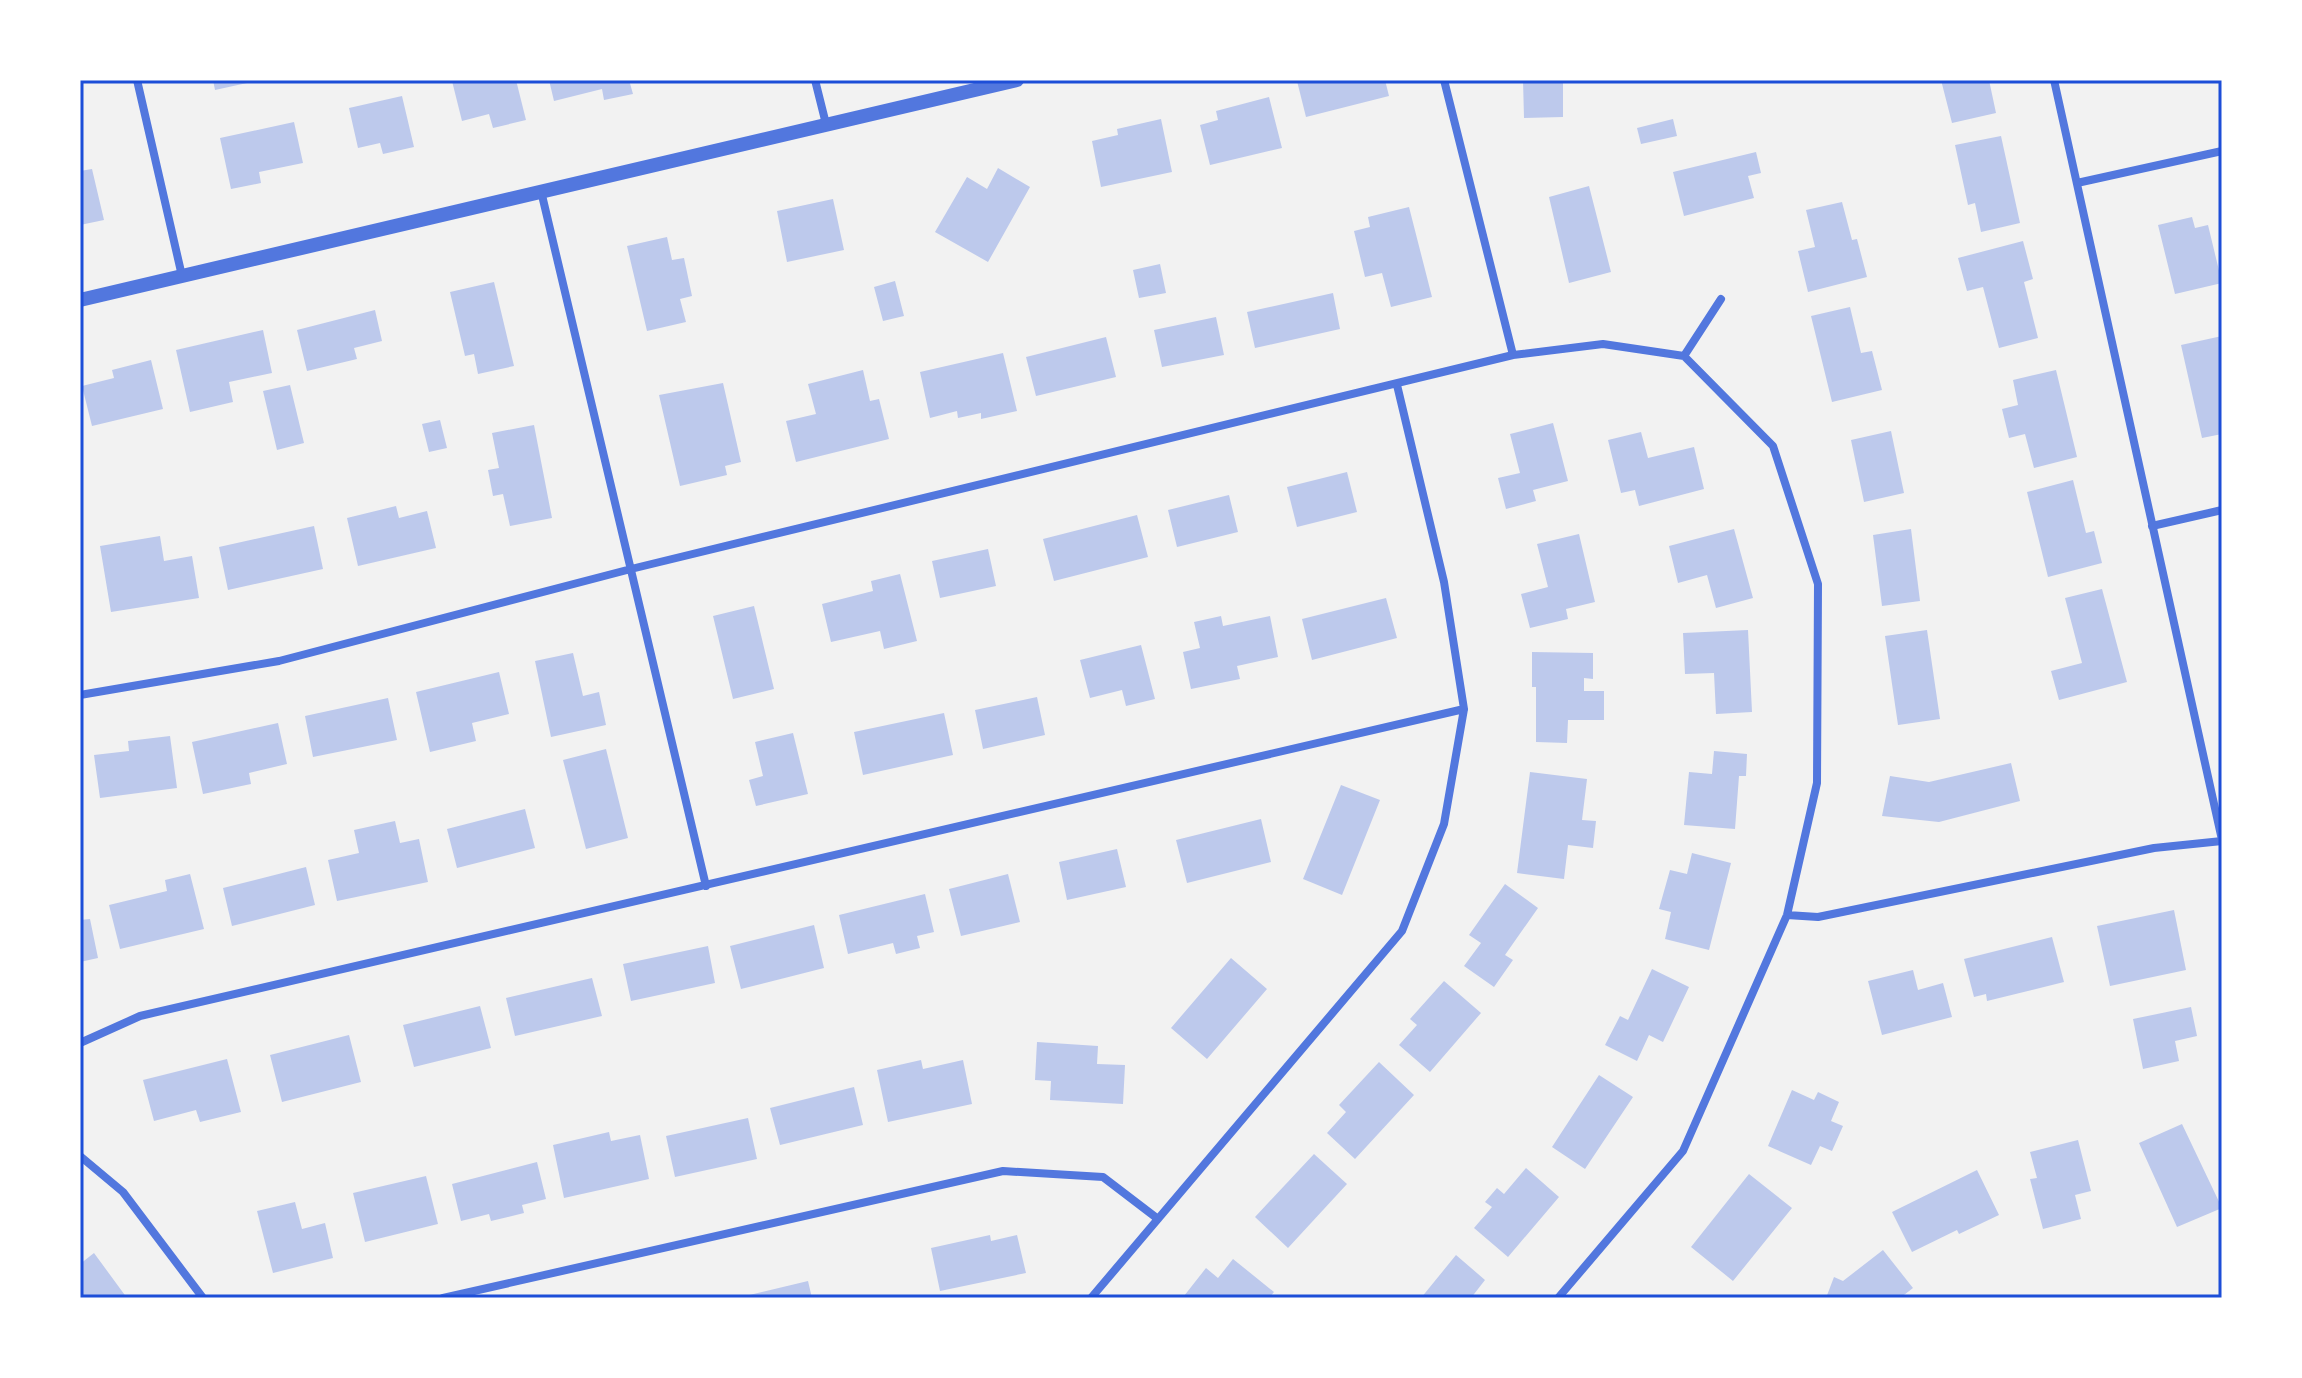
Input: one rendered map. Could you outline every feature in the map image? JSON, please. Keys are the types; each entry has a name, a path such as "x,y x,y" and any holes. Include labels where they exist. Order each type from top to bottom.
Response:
{"street":[{"path":"137,80 182,276"},
{"path":"815,80 826,124"},
{"path":"80,300 1017,80"},
{"path":"1444,80 1513,355"},
{"path":"1787,915 1818,917 2154,848 2222,840 2054,80"},
{"path":"2077,183 2222,151"},
{"path":"541,191 706,886"},
{"path":"1684,356 1721,299"},
{"path":"80,695 279,661 631,569 1513,355 1603,344 1684,356 1773,446 1818,584 1817,783 1787,915 1683,1151 1558,1298"},
{"path":"1091,1298 1402,931 1444,824 1464,709 1444,582 1397,385"},
{"path":"2152,526 2222,510"},
{"path":"80,1043 140,1016 1464,709"},
{"path":"80,1156 123,1192 203,1298"},
{"path":"443,1298 1003,1171 1103,1177 1158,1219"}],"building":[{"path":"213,80 247,80 247,83 215,90"},
{"path":"516,80 526,120 493,128 489,114 462,121 452,81"},
{"path":"549,80 629,80 633,94 604,100 602,89 554,101"},
{"path":"1385,80 1389,96 1306,117 1297,81"},
{"path":"1523,80 1563,80 1563,117 1524,118"},
{"path":"1941,80 1989,80 1996,113 1952,123"},
{"path":"402,96 414,147 383,154 380,143 358,148 349,108"},
{"path":"1269,97 1282,148 1210,165 1200,125 1218,120 1216,111"},
{"path":"1161,119 1172,172 1101,187 1092,141 1118,135 1117,129"},
{"path":"1673,119 1677,136 1641,144 1637,128"},
{"path":"294,122 303,163 259,172 261,183 231,189 220,138"},
{"path":"2001,136 2020,223 1981,232 1975,203 1968,205 1955,145"},
{"path":"1756,152 1761,173 1748,176 1754,198 1684,216 1673,172"},
{"path":"998,168 1030,187 988,262 935,232 967,177 987,189"},
{"path":"92,169 104,220 80,225 80,171"},
{"path":"1589,186 1611,272 1569,283 1549,197"},
{"path":"833,199 844,250 787,262 777,211"},
{"path":"1842,202 1852,240 1857,239 1867,277 1808,292 1798,251 1815,247 1806,210"},
{"path":"1409,207 1432,297 1391,307 1382,273 1365,277 1354,231 1370,227 1368,217"},
{"path":"2192,217 2195,228 2208,225 2222,283 2175,294 2158,225"},
{"path":"667,237 672,260 684,258 692,296 680,299 686,322 647,331 627,246"},
{"path":"2023,241 2033,279 2024,282 2038,338 1999,348 1983,287 1967,291 1958,258"},
{"path":"1160,264 1166,293 1139,298 1133,270"},
{"path":"895,281 904,316 883,321 874,287"},
{"path":"494,282 514,366 478,374 474,354 465,356 450,292"},
{"path":"1333,293 1340,329 1255,348 1247,312"},
{"path":"1850,307 1861,353 1872,351 1882,390 1832,402 1811,316"},
{"path":"375,310 382,341 354,348 357,359 307,371 297,330"},
{"path":"1216,317 1224,355 1162,367 1154,330"},
{"path":"263,330 272,373 229,382 233,402 190,412 176,350"},
{"path":"2222,336 2222,434 2202,438 2181,345"},
{"path":"1106,337 1116,377 1036,396 1026,357"},
{"path":"1003,353 1017,411 981,419 981,413 958,418 957,411 930,418 920,372"},
{"path":"151,360 163,409 92,426 82,386 114,378 112,370"},
{"path":"863,370 870,401 879,399 889,439 796,462 786,421 816,414 808,384"},
{"path":"2056,370 2077,457 2034,468 2025,434 2009,438 2002,409 2018,405 2013,380"},
{"path":"723,383 741,462 725,466 727,475 680,486 659,395"},
{"path":"290,385 304,443 277,450 263,391"},
{"path":"440,420 447,448 429,452 422,424"},
{"path":"1553,423 1568,481 1533,490 1536,501 1506,509 1498,478 1520,473 1510,434"},
{"path":"534,425 552,518 510,526 503,494 493,496 488,470 499,468 492,433"},
{"path":"1891,431 1904,493 1864,502 1851,440"},
{"path":"1641,432 1648,458 1694,447 1704,489 1639,506 1635,490 1621,493 1608,440"},
{"path":"1347,472 1357,512 1297,527 1287,487"},
{"path":"2073,480 2086,533 2094,531 2102,563 2048,577 2027,492"},
{"path":"1229,495 1238,532 1177,547 1168,510"},
{"path":"396,506 399,518 427,511 436,548 358,566 347,518"},
{"path":"1137,515 1148,557 1054,581 1043,539"},
{"path":"314,526 323,569 228,590 219,547"},
{"path":"1734,529 1753,598 1716,608 1707,575 1678,583 1669,546"},
{"path":"1911,529 1920,601 1882,606 1873,535"},
{"path":"1579,534 1595,602 1566,609 1568,619 1530,628 1521,594 1548,587 1537,544"},
{"path":"160,536 164,561 192,556 199,598 111,612 100,546"},
{"path":"988,549 996,586 940,598 932,561"},
{"path":"900,574 917,641 884,649 880,631 831,642 822,604 873,591 871,581"},
{"path":"2102,589 2127,682 2059,700 2051,671 2082,663 2065,598"},
{"path":"1386,598 1397,638 1312,660 1302,619"},
{"path":"754,606 774,689 733,699 713,616"},
{"path":"1221,616 1223,626 1270,616 1278,657 1237,666 1240,679 1191,689 1183,652 1200,648 1194,622"},
{"path":"1748,630 1752,712 1716,714 1714,673 1685,674 1683,633"},
{"path":"1927,630 1940,719 1898,725 1885,636"},
{"path":"1141,645 1155,699 1126,706 1122,690 1090,698 1080,660"},
{"path":"1532,652 1593,653 1593,679 1584,678 1584,691 1604,691 1604,720 1568,720 1567,743 1536,742 1536,687 1532,687"},
{"path":"573,653 583,696 599,692 606,725 551,737 535,661"},
{"path":"499,672 509,714 472,723 476,741 430,752 416,692"},
{"path":"1037,697 1045,735 983,749 975,710"},
{"path":"388,698 397,740 313,757 305,716"},
{"path":"944,713 953,755 863,775 854,732"},
{"path":"278,723 287,764 249,773 251,784 203,794 192,742"},
{"path":"793,733 808,794 756,806 749,780 763,776 755,742"},
{"path":"170,736 177,788 100,798 94,755 129,751 128,741"},
{"path":"606,749 628,838 586,849 563,760"},
{"path":"1714,751 1747,754 1746,776 1739,776 1735,829 1684,825 1689,772 1712,774"},
{"path":"2011,763 2020,801 1939,822 1882,816 1890,776 1929,782"},
{"path":"1530,772 1587,779 1582,820 1596,821 1593,848 1568,845 1564,879 1517,873"},
{"path":"1341,785 1380,800 1342,895 1303,879"},
{"path":"525,809 535,848 457,868 447,829"},
{"path":"1261,819 1271,862 1187,883 1176,840"},
{"path":"395,821 400,843 419,839 428,882 337,901 328,860 359,853 354,830"},
{"path":"1117,849 1126,887 1067,900 1059,862"},
{"path":"1692,853 1731,863 1709,950 1665,939 1671,912 1659,909 1670,870 1687,874"},
{"path":"306,867 315,905 232,926 223,888"},
{"path":"190,874 204,929 120,949 109,905 167,891 165,880"},
{"path":"1008,874 1020,922 961,936 949,889"},
{"path":"1505,884 1538,908 1505,955 1513,960 1494,987 1464,966 1481,943 1469,935"},
{"path":"925,894 934,932 917,936 920,948 896,954 893,943 848,954 839,915"},
{"path":"2174,910 2186,970 2110,986 2097,926"},
{"path":"90,919 98,958 80,962 80,920"},
{"path":"814,925 824,968 741,989 730,946"},
{"path":"2052,937 2064,982 1987,1001 1986,994 1974,997 1964,959"},
{"path":"708,946 715,983 631,1001 623,964"},
{"path":"1231,958 1267,989 1207,1059 1171,1028"},
{"path":"1652,969 1689,987 1663,1042 1649,1035 1637,1061 1605,1045 1620,1016 1628,1020"},
{"path":"1913,970 1918,990 1943,983 1952,1017 1882,1035 1868,981"},
{"path":"592,978 602,1016 515,1036 506,998"},
{"path":"1444,981 1481,1013 1430,1072 1399,1045 1417,1025 1410,1019"},
{"path":"480,1006 491,1048 414,1067 403,1025"},
{"path":"2191,1007 2197,1036 2175,1041 2179,1061 2143,1069 2133,1019"},
{"path":"349,1035 361,1082 282,1102 270,1055"},
{"path":"1037,1042 1098,1046 1097,1064 1125,1065 1123,1104 1050,1100 1051,1081 1035,1080"},
{"path":"227,1059 241,1112 200,1122 196,1110 154,1121 143,1080"},
{"path":"921,1060 923,1069 963,1060 972,1104 888,1122 877,1070"},
{"path":"1379,1062 1414,1095 1355,1159 1327,1133 1346,1112 1339,1105"},
{"path":"1599,1075 1633,1097 1585,1169 1552,1147"},
{"path":"854,1087 863,1125 780,1145 770,1108"},
{"path":"1792,1090 1814,1100 1818,1092 1839,1102 1831,1121 1843,1126 1832,1151 1820,1146 1811,1165 1768,1146"},
{"path":"748,1118 757,1159 675,1177 666,1136"},
{"path":"2182,1124 2222,1208 2177,1227 2139,1143"},
{"path":"609,1132 611,1141 640,1135 649,1179 564,1198 553,1145"},
{"path":"2078,1140 2091,1191 2075,1195 2081,1219 2043,1229 2030,1179 2037,1178 2030,1152"},
{"path":"1314,1154 1347,1184 1288,1248 1255,1217"},
{"path":"537,1162 546,1199 522,1205 524,1213 491,1221 489,1214 461,1221 452,1184"},
{"path":"1526,1168 1559,1197 1508,1257 1474,1228 1492,1207 1485,1202 1497,1188 1504,1194"},
{"path":"1977,1170 1999,1215 1959,1234 1957,1230 1912,1252 1892,1212"},
{"path":"1749,1174 1792,1208 1733,1281 1691,1247"},
{"path":"426,1176 438,1224 365,1242 353,1193"},
{"path":"295,1202 302,1229 325,1223 333,1258 273,1273 257,1211"},
{"path":"990,1235 991,1241 1017,1235 1026,1273 940,1291 931,1248"},
{"path":"1883,1250 1913,1288 1900,1298 1826,1298 1834,1277 1843,1281"},
{"path":"94,1253 127,1298 80,1298 80,1264"},
{"path":"1456,1255 1485,1280 1471,1298 1421,1298"},
{"path":"1233,1259 1274,1292 1269,1298 1184,1296 1206,1268 1218,1278"},
{"path":"808,1281 812,1298 741,1298 741,1297"}]}
